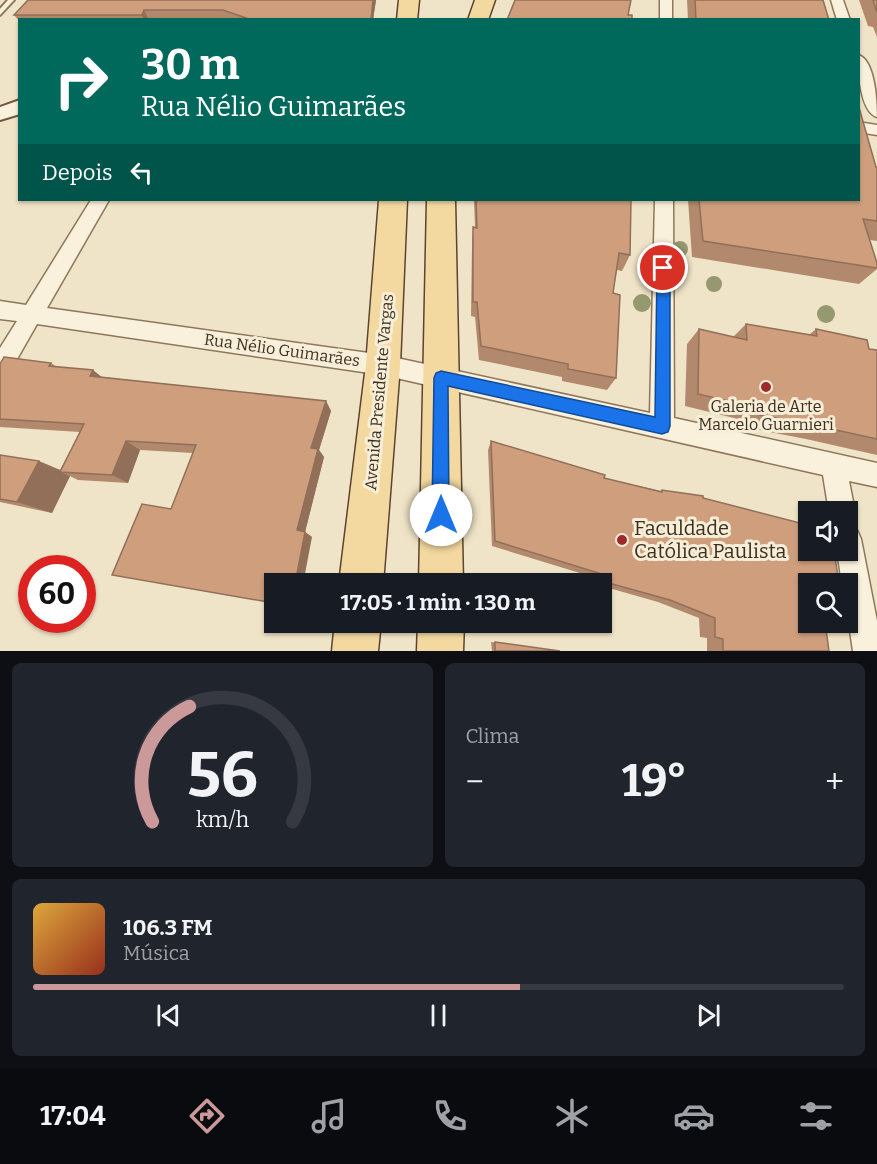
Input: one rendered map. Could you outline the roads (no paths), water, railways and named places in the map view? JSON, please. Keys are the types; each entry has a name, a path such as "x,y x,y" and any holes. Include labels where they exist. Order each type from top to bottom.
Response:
{"main road":[{"path":"407,18 409,0"},
{"path":"479,18 485,0"},
{"name":"Avenida Presidente Vargas","path":"363,573 383,365 393,201"},
{"path":"441,201 441,573"},
{"path":"355,651 357,633"},
{"path":"440,651 441,633"}],"street":[{"path":"666,0 666,18"},
{"path":"837,0 843,18"},
{"path":"860,65 877,112"},
{"path":"0,114 10,96"},
{"path":"860,127 877,130"},
{"path":"0,368 99,201"},
{"path":"662,426 664,201"},
{"name":"Rua Nélio Guimarães","path":"0,310 383,365 877,475"},
{"path":"834,466 840,501"},
{"path":"852,561 868,651"}],"lane":[{"path":"0,13 11,0"}],"place":[{"name":"Galeria de Arte Marcelo Guarnieri","path":"766,387"},
{"name":"Faculdade Católica Paulista","path":"622,540"}]}
